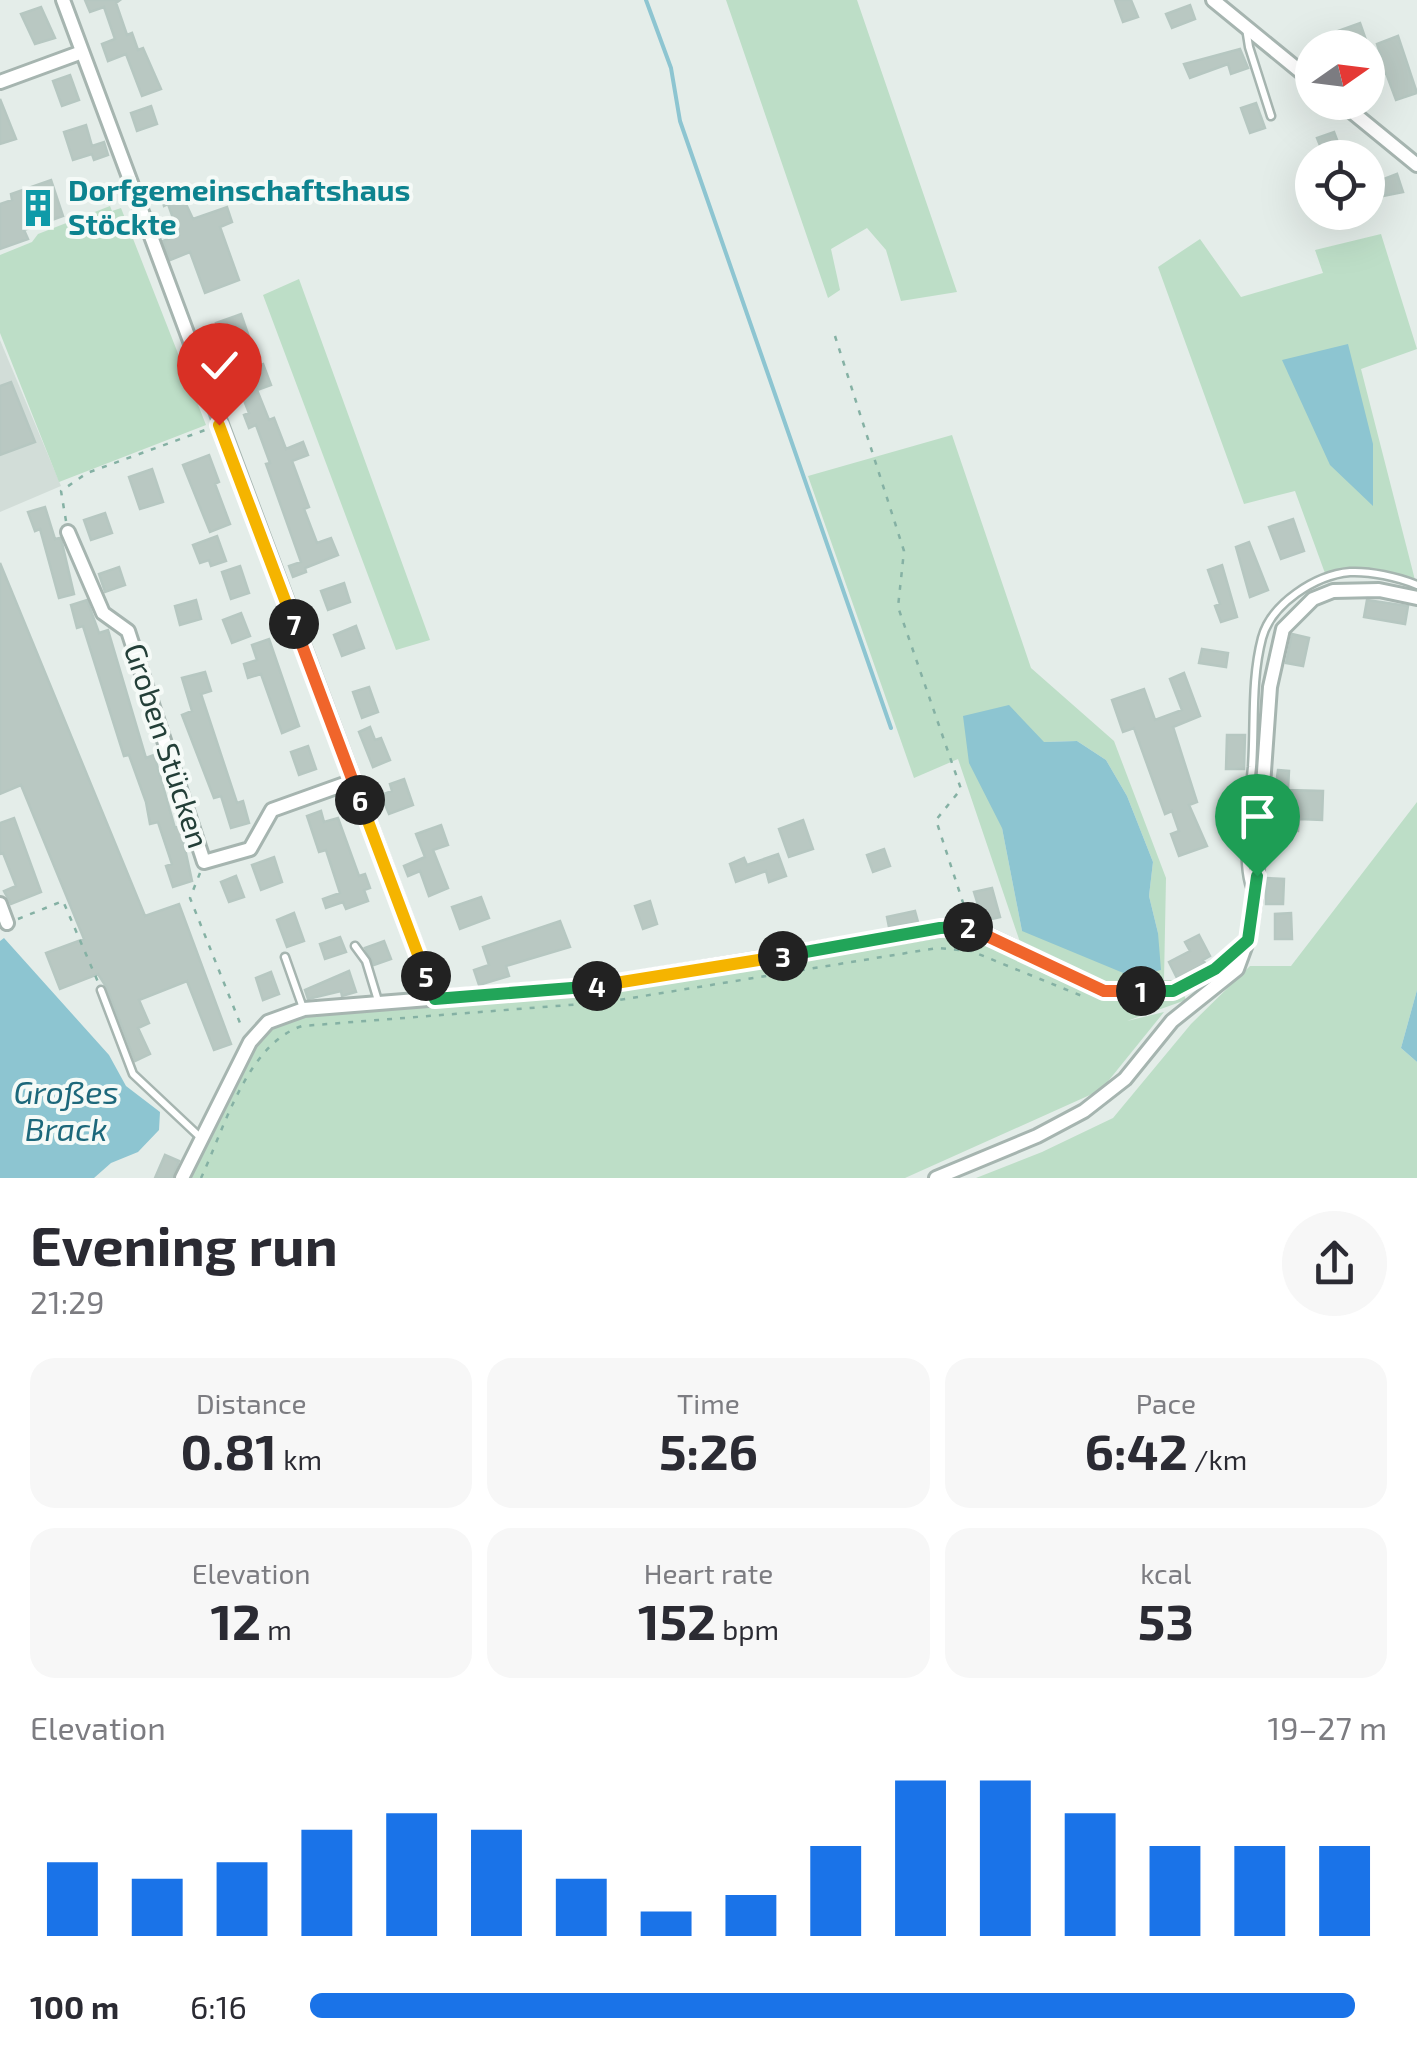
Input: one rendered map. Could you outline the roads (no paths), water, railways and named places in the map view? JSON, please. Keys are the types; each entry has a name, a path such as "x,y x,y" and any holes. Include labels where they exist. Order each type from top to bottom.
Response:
{"street":[{"path":"63,0 435,999"},
{"path":"1213,0 1295,66"},
{"path":"0,82 82,52"},
{"path":"1362,120 1417,165"},
{"name":"Groben Stücken","path":"68,532 103,613 128,631 204,862 250,849 272,810 353,781"},
{"path":"936,1178 1038,1136 1104,1097 1172,1021 1237,969 1248,940 1256,898 1270,687 1283,629 1312,599 1333,590 1378,590 1417,598"},
{"path":"0,904 7,923"},
{"path":"182,1178 250,1042 268,1022 304,1009 604,985 940,928 970,927 1104,991 1173,991 1215,969 1248,940"}],"lane":[{"path":"1246,26 1248,47 1271,116"},
{"path":"1256,898 1247,886 1247,837 1256,671 1263,633 1276,611 1307,586 1326,579 1350,572 1417,585"},
{"path":"355,946 366,961 379,1004"},
{"path":"285,957 304,1009"},
{"path":"101,990 133,1074 201,1138"}],"water":[{"path":"1348,344 1373,444 1373,506 1330,465 1282,360"},
{"path":"1009,705 1044,742 1077,741 1106,760 1127,796 1153,862 1149,896 1161,970 1133,977 1022,931 1002,828 969,763 963,716"},
{"name":"Großes Brack","path":"4,938 109,1055 126,1086 160,1112 159,1130 138,1152 111,1163 94,1178 0,1178 0,941"},
{"path":"1417,990 1417,1062 1401,1048"}],"waterway":[{"path":"646,0 671,68 680,121 891,728"}],"place":[{"name":"Dorfgemeinschaftshaus Stöckte","path":"38,208"}]}
